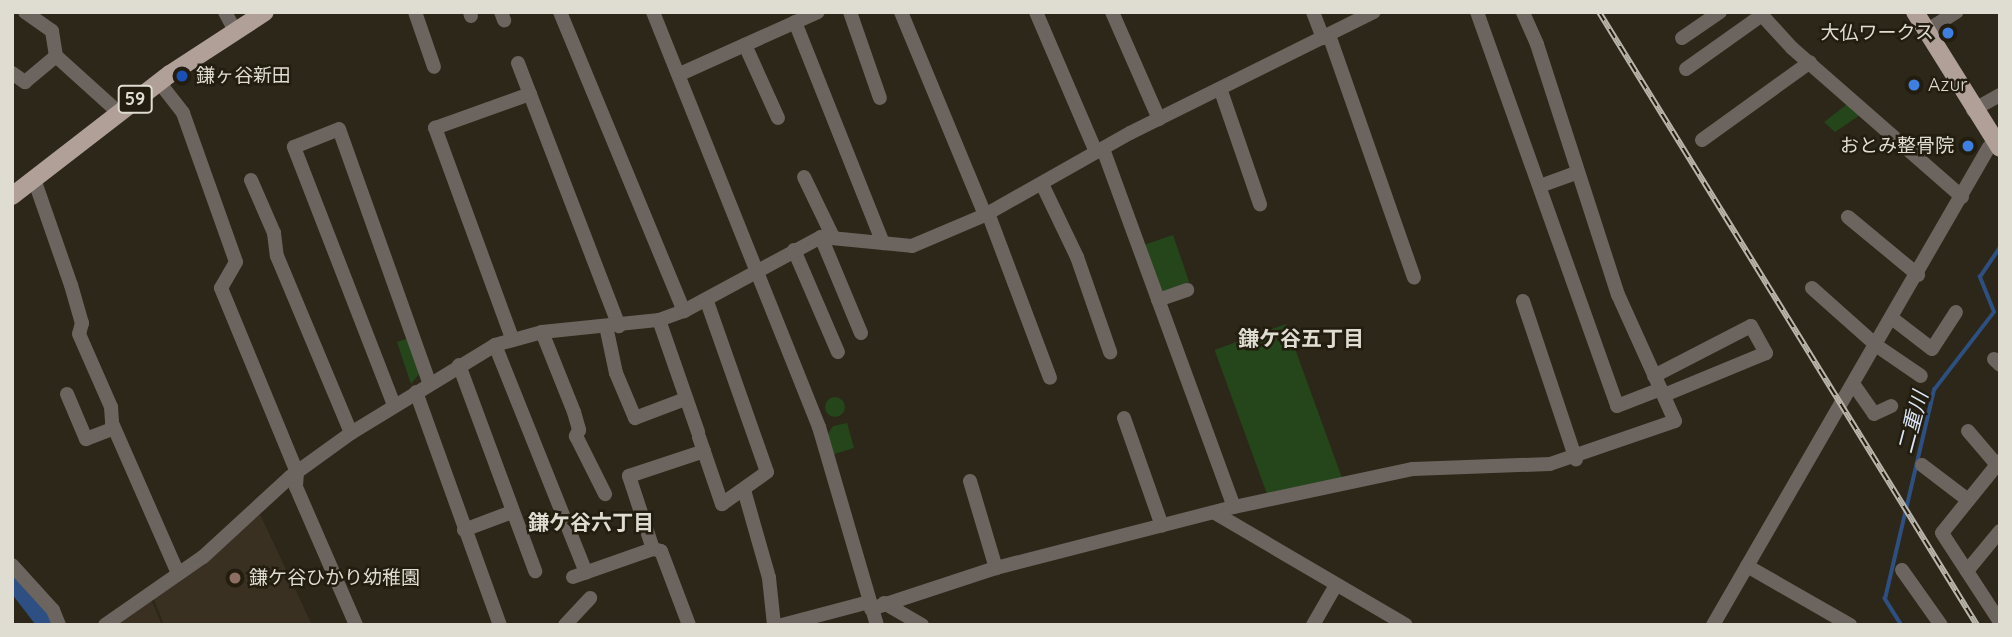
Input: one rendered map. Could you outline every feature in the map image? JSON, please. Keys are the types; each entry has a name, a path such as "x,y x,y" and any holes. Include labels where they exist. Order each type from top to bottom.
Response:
{"main road":[{"name":"59","path":"12,196 159,82 265,12"},
{"path":"1916,12 1994,147"}],"street":[{"path":"24,12 52,32 56,56 118,112"},
{"path":"225,12 235,31"},
{"path":"415,12 433,67"},
{"path":"560,12 684,311"},
{"path":"653,12 680,74 755,273 819,427 874,605 877,625"},
{"path":"680,74 818,12"},
{"path":"850,12 880,98"},
{"path":"901,12 987,214 1050,378"},
{"path":"1036,12 1099,151 1158,300 1234,507"},
{"path":"1112,12 1159,119"},
{"path":"1313,12 1326,37 1414,278"},
{"path":"105,625 178,573 297,472 351,433 495,345 512,338 542,332 659,320 684,311 794,250 827,236 912,246 987,214 1159,119 1221,91 1374,12"},
{"path":"1477,12 1617,406 1660,387 1766,353 1751,326 1660,387"},
{"path":"782,625 874,605 996,568 1234,507 1413,469 1550,464 1576,458 1675,421 1618,295 1575,173 1537,44 1523,12"},
{"path":"1682,38 1720,12"},
{"path":"1926,31 1957,12"},
{"path":"1686,69 1761,14 1810,62 1962,197"},
{"path":"795,22 883,243"},
{"path":"745,45 778,118"},
{"path":"12,73 25,82 56,56"},
{"path":"1702,140 1810,62"},
{"path":"518,63 613,326 616,373 635,418 685,399"},
{"path":"159,82 183,113 228,237 236,262 222,288 297,472 296,487 356,625"},
{"path":"1221,91 1260,204"},
{"path":"512,338 435,128 530,94"},
{"path":"1973,110 2000,94"},
{"path":"394,405 293,147 339,130 430,384"},
{"path":"1713,625 1962,197 1994,147"},
{"path":"1540,186 1575,173"},
{"path":"804,177 861,333"},
{"path":"34,179 71,285 82,323 79,334 111,407 114,428 178,573"},
{"path":"251,180 274,233 277,256 351,433"},
{"path":"1042,184 1077,257 1110,352"},
{"path":"1848,217 1918,275"},
{"path":"794,250 838,352"},
{"path":"1812,288 1877,346 1921,376"},
{"path":"1158,300 1187,290"},
{"path":"659,320 722,504 767,472 706,299"},
{"path":"1523,301 1576,458"},
{"path":"1893,318 1932,349 1956,312"},
{"path":"542,332 574,412 579,429 576,436 605,494"},
{"path":"495,345 579,575 653,549 661,551 689,625"},
{"path":"459,365 535,570"},
{"path":"1854,385 1874,414 1891,405"},
{"path":"416,392 500,625"},
{"path":"67,394 86,439 114,428"},
{"path":"1124,418 1162,526"},
{"path":"1968,431 1998,463 1942,533 1997,612"},
{"path":"653,549 629,476 700,440"},
{"path":"1922,465 1968,500"},
{"path":"970,481 996,568"},
{"path":"744,489 769,578 774,625"},
{"path":"464,530 512,512"},
{"path":"1215,513 1406,625"},
{"path":"1967,572 2000,531"},
{"path":"12,565 53,610 59,625"},
{"path":"1747,566 1829,620 1850,625"},
{"path":"1902,570 1941,625"},
{"path":"1313,625 1336,585"},
{"path":"565,625 590,598"},
{"path":"874,605 922,625"}],"shaded area":[{"name":"鎌ケ谷ひかり幼稚園","path":"259,512 312,625 164,625 153,597"},
{"path":"150,597 162,625 113,625"}],"green space":[{"path":"1850,102 1863,113 1835,132 1824,122"},
{"path":"1173,235 1189,282 1160,292 1144,245"},
{"path":"1286,324 1343,480 1271,506 1215,350"},
{"path":"409,338 419,374 411,384 397,342"},
{"path":"835,397 842,400 845,407 842,414 835,417 828,414 825,407 828,400"},
{"path":"847,423 854,448 831,455 826,437 833,426"}],"waterway":[{"name":"二重川","path":"1901,625 1885,599 1934,390 1994,312 1980,277 2000,247"},
{"path":"12,577 49,625"}],"railway":[{"path":"1599,12 1977,625"}],"place":[{"name":"大仏ワークス","path":"1948,33"},
{"name":"鎌ヶ谷新田","path":"182,76"},
{"name":"Azur","path":"1914,85"},
{"name":"おとみ整骨院","path":"1968,146"},
{"name":"鎌ケ谷ひかり幼稚園","path":"235,578"}],"district":[{"name":"鎌ケ谷五丁目","path":"1301,338"},
{"name":"鎌ケ谷六丁目","path":"591,522"}]}
